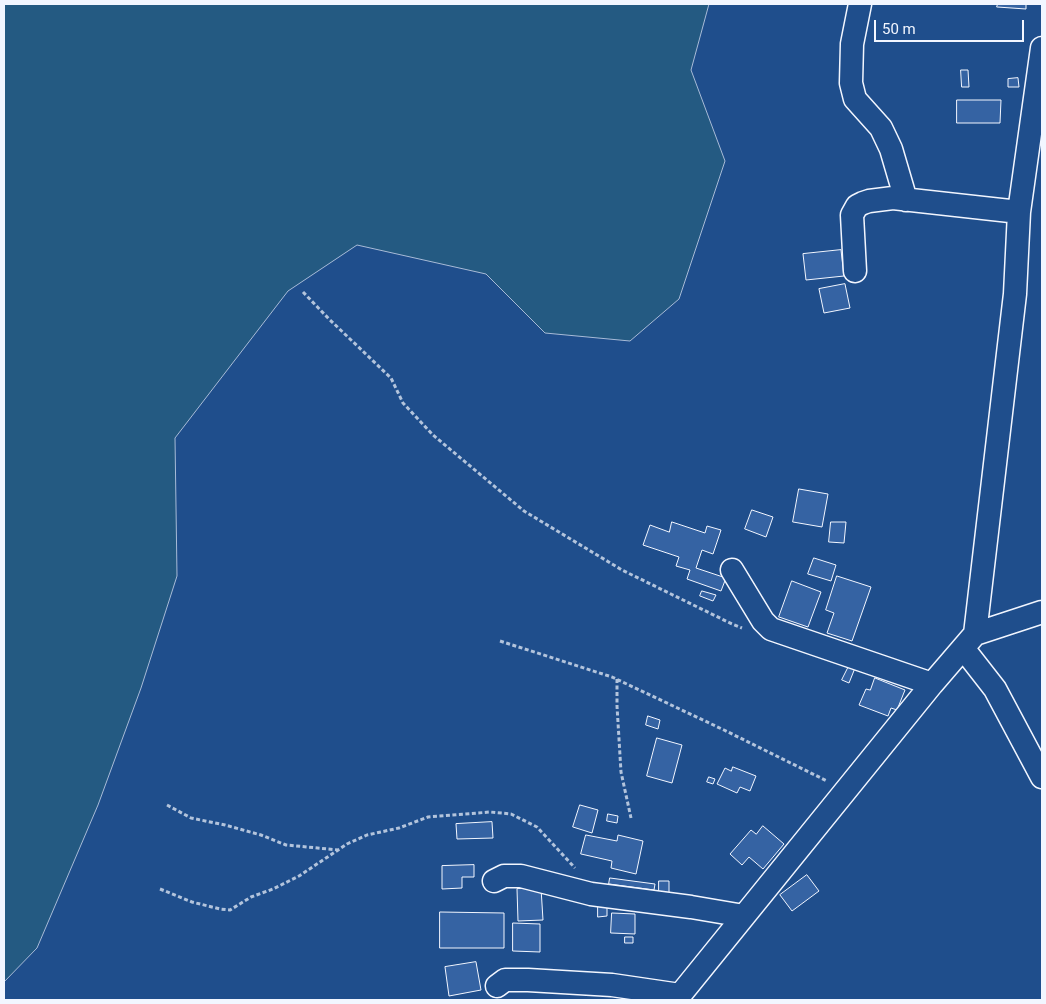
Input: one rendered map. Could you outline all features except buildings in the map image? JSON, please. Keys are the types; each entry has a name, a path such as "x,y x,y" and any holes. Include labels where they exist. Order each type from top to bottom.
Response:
{"street":[{"path":"860,4 852,44 850,83 855,99 881,128 891,149 906,200"},
{"path":"1042,48 1019,212 1015,294 969,641 1042,777"},
{"path":"854,271 852,215 857,206 869,201 893,198 1019,212"},
{"path":"732,570 763,621 772,629 932,684"},
{"path":"497,986 505,980 528,980 612,986 678,998 932,684 969,641 1042,612"},
{"path":"494,882 504,876 521,876 591,894 744,916"}],"path":[{"path":"303,292 392,378 403,403 433,435 524,511 622,570 745,629"},
{"path":"500,641 617,679 846,790"},
{"path":"617,679 621,772 631,818"},
{"path":"167,805 191,818 261,835 286,845 340,850"},
{"path":"160,889 192,902 230,910 250,897 299,876 367,834 399,828 428,817 490,812 511,814 537,827 580,874 591,894"}],"shaded area":[{"path":"4,4 709,4 691,70 725,161 679,299 630,341 545,333 486,274 357,245 288,291 175,438 177,576 141,688 98,805 37,948 4,982"}]}
